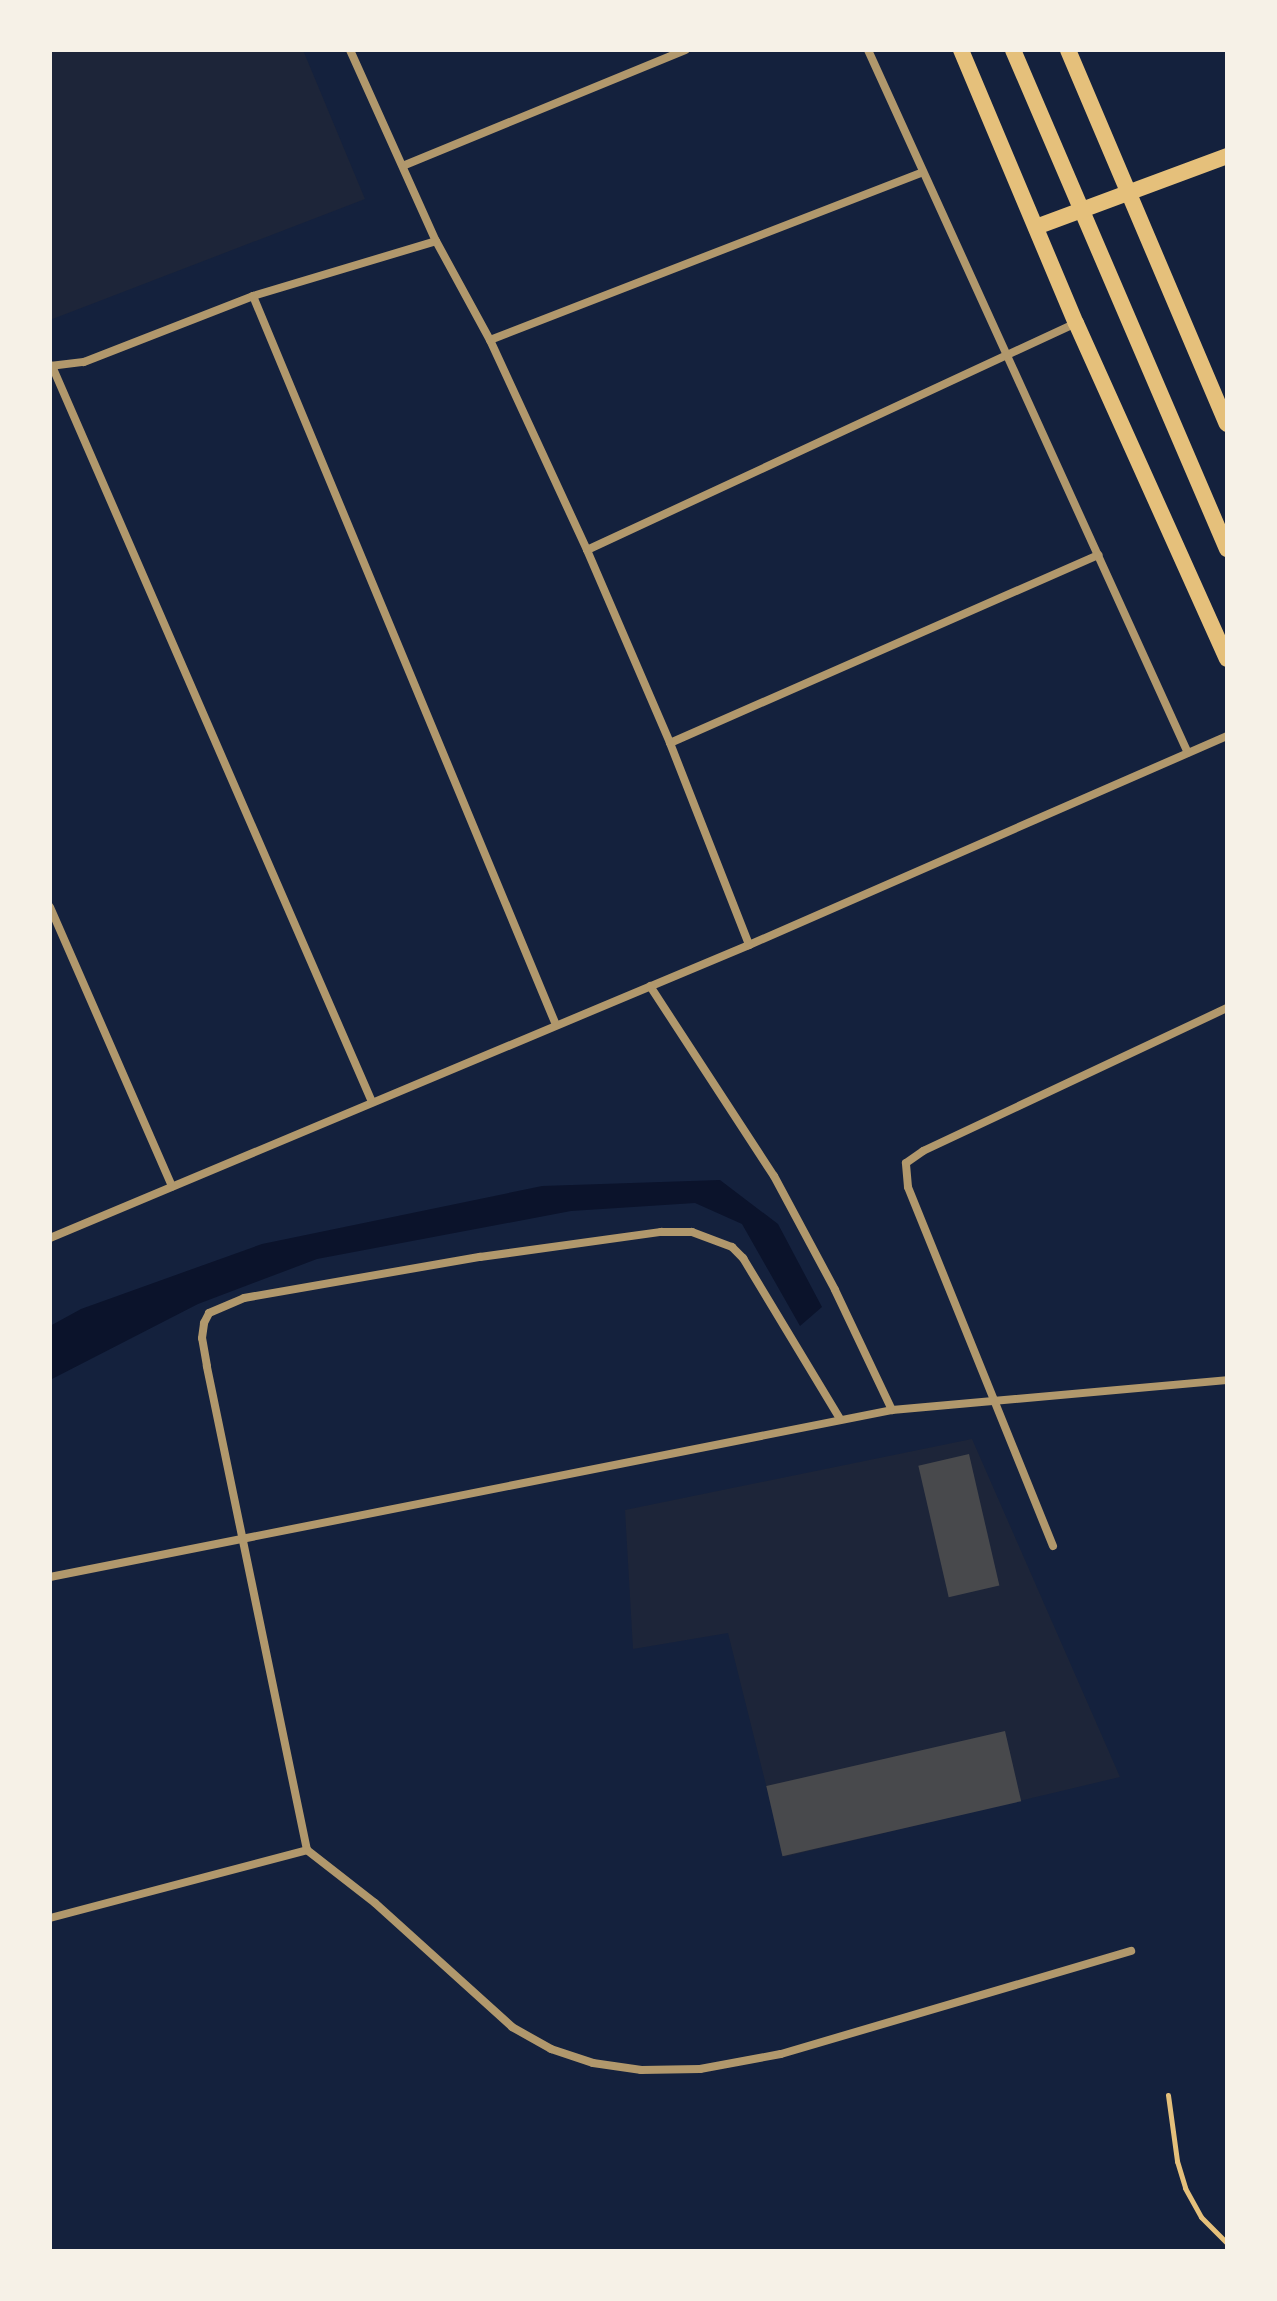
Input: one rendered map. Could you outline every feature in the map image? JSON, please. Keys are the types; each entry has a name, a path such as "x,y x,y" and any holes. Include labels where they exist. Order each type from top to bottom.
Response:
{"main road":[{"path":"961,50 1076,323 1227,659"},
{"path":"1013,50 1227,549"},
{"path":"1068,50 1227,424"},
{"path":"1036,227 1227,156"}],"street":[{"path":"350,50 405,165 436,241 490,340 587,550 670,743 749,945"},
{"path":"405,165 685,50"},
{"path":"868,50 921,173 1188,753"},
{"path":"490,340 921,173"},
{"path":"372,1102 51,366 84,362 253,296 436,241"},
{"path":"253,296 556,1025"},
{"path":"587,550 1076,323"},
{"path":"670,743 1099,555"},
{"path":"50,1238 749,945 1227,736"},
{"path":"50,907 172,1186"},
{"path":"650,986 774,1176 835,1290 892,1410"},
{"path":"1053,1546 908,1187 906,1163 923,1151 1227,1008"},
{"path":"840,1419 743,1258 722,1242 692,1232 661,1232 480,1257 244,1298 209,1313 202,1338 307,1850 375,1903 512,2027 551,2049 593,2063 641,2070 700,2069 781,2054 1131,1951"},
{"path":"50,1577 892,1410 1227,1380"},
{"path":"50,1918 307,1850"}],"path":[{"path":"1168,2095 1177,2161 1185,2188 1201,2217 1227,2243"}],"shaded area":[{"path":"50,50 303,50 365,199 50,320"},
{"path":"720,1180 778,1224 822,1307 800,1326 742,1224 695,1203 571,1211 317,1259 198,1304 50,1380 50,1326 81,1309 262,1244 542,1186"},
{"path":"972,1439 1120,1777 784,1857 728,1633 633,1649 625,1510"}],"building":[{"path":"969,1454 999,1586 949,1597 918,1466"},
{"path":"1005,1731 1021,1801 782,1856 766,1786"}]}
